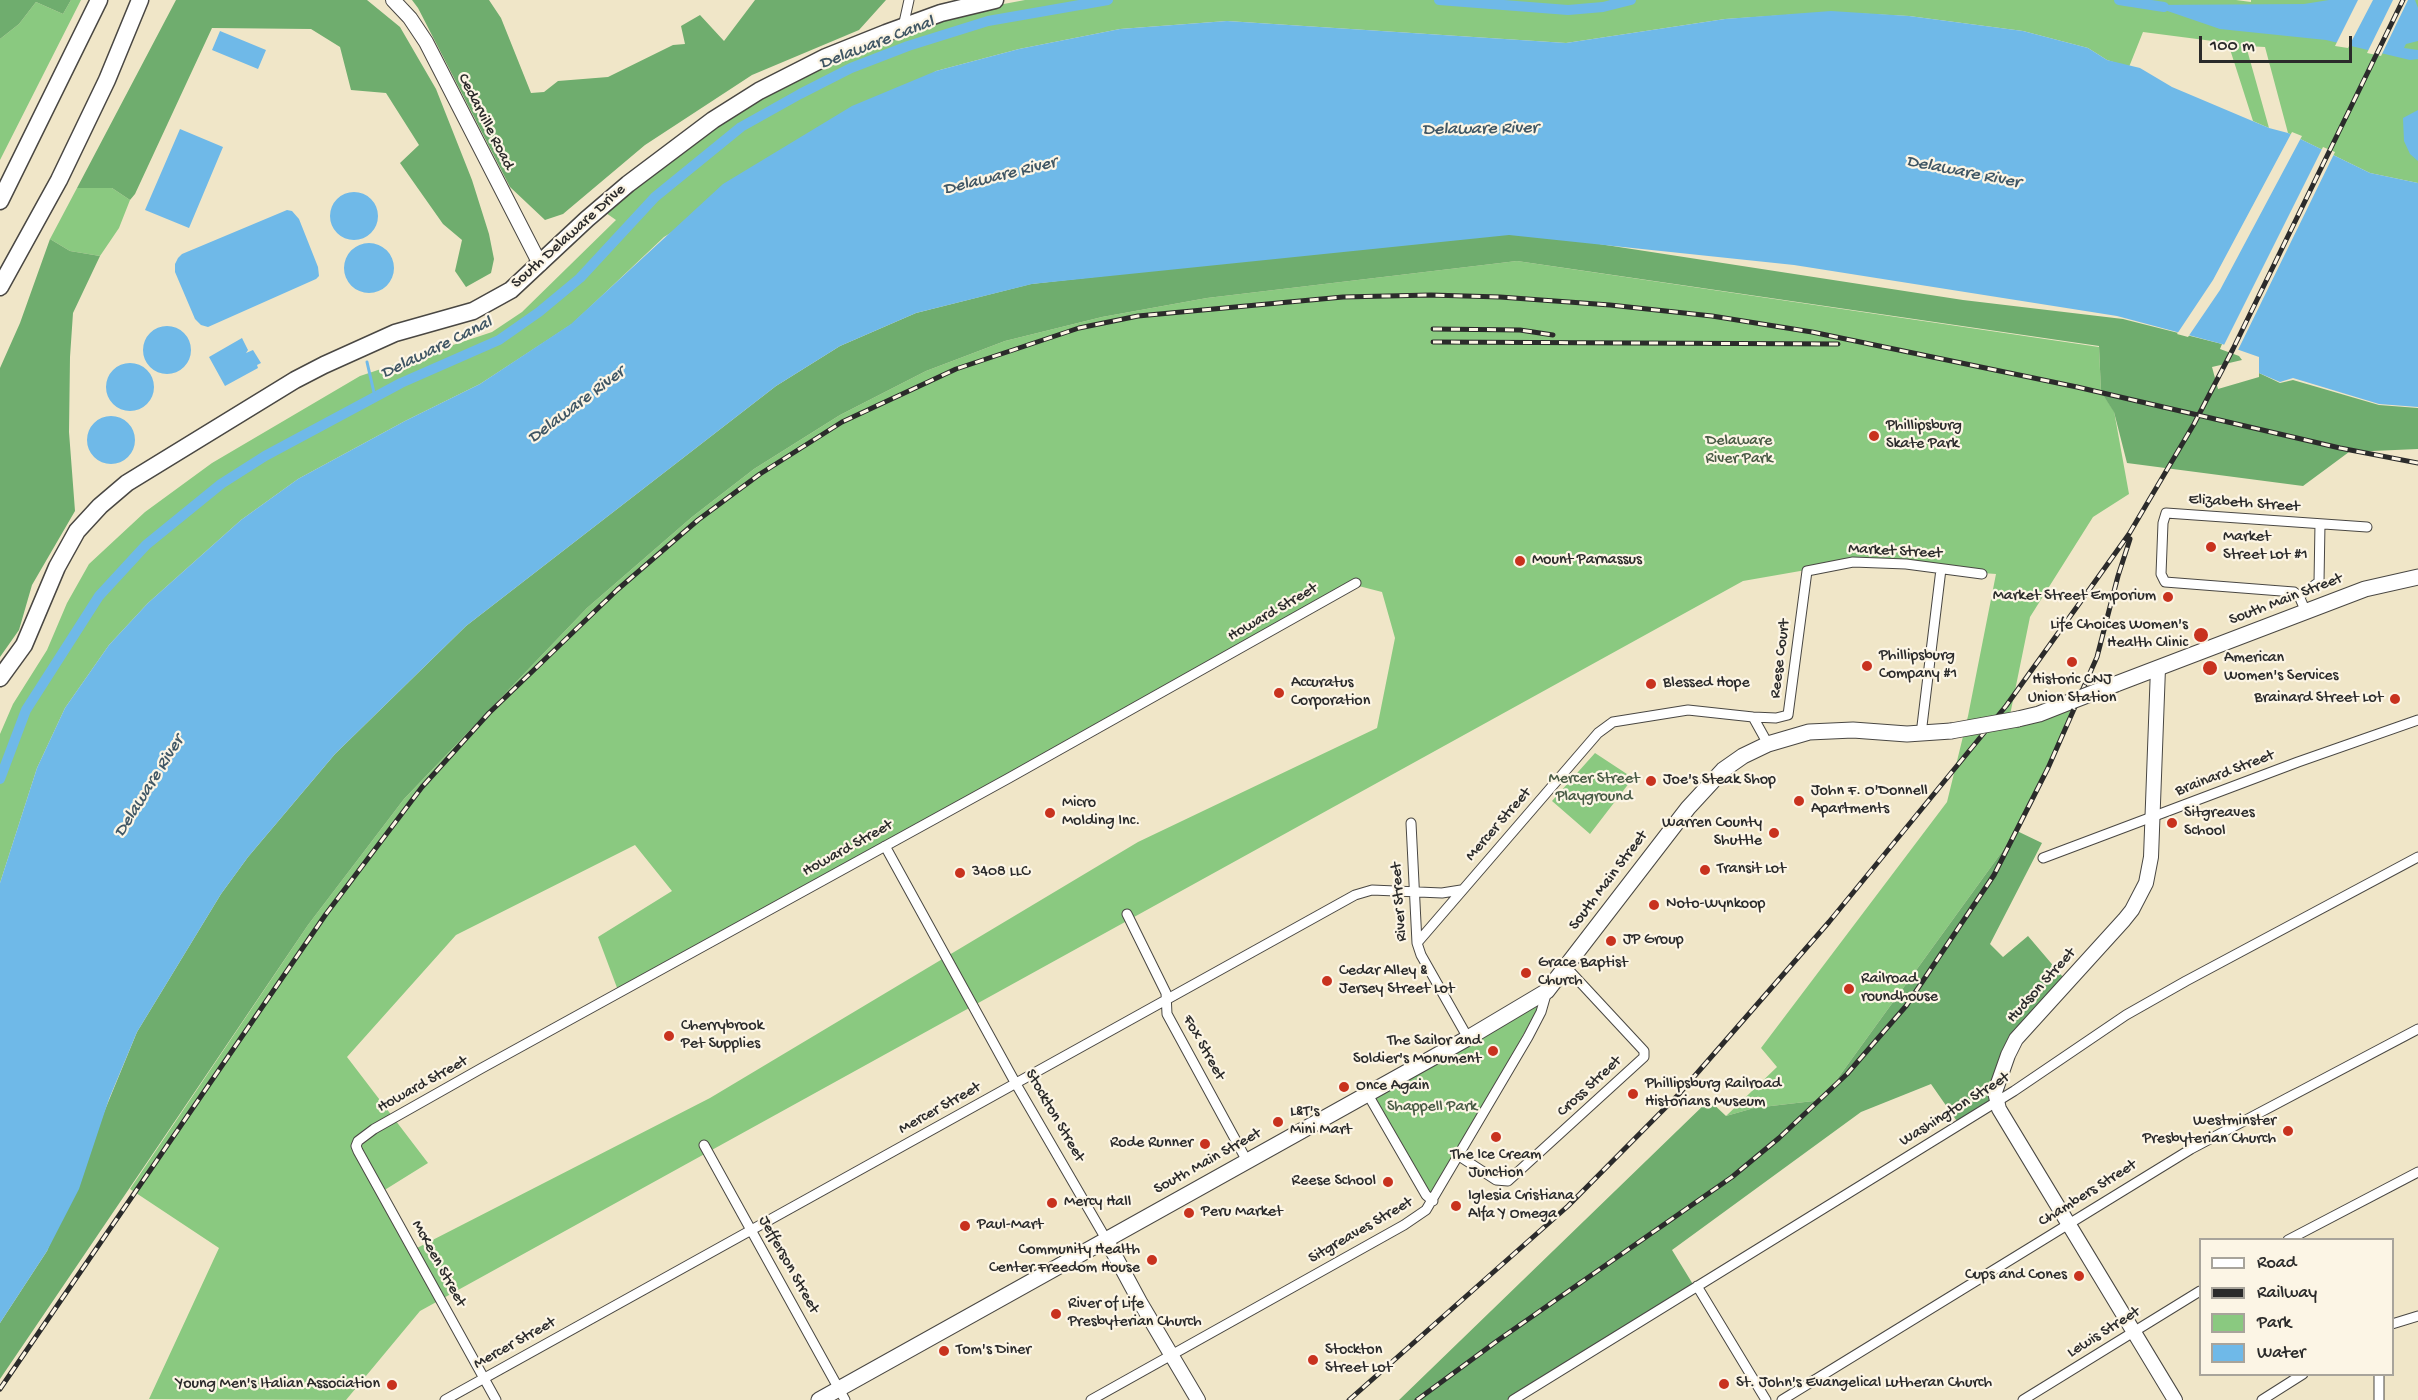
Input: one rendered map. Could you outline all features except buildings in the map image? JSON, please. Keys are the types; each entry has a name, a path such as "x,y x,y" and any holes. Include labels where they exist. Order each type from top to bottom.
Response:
{"highway":[{"path":"0,201 99,0"},
{"path":"0,287 63,171 107,80 140,0"},
{"name":"South Delaware Drive","path":"0,678 24,645 57,567 72,539 87,518 121,488 306,374 395,333 459,315 486,305 512,290 621,190 725,112 796,71 903,27 989,0"}],"main road":[{"name":"South Main Street","path":"819,1400 842,1395 1106,1239 1468,1038 1547,991 1688,808 1723,770 1743,756 1768,744 1809,732 1826,730 1921,734 1951,731 2039,714 2365,589 2418,577"}],"street":[{"name":"Cedarville Road","path":"393,0 410,18 426,42 540,264"},
{"path":"903,27 909,0"},
{"name":"Elizabeth Street","path":"2320,524 2319,582 2299,596 2286,591 2171,584 2165,582 2161,574 2163,523 2166,513 2367,527"},
{"name":"Market Street","path":"1807,571 1852,562 1982,574"},
{"path":"1921,734 1941,569"},
{"name":"Reese Court","path":"1753,717 1785,717 1790,711 1807,571"},
{"name":"Howard Street","path":"357,1143 374,1129 1356,583"},
{"path":"2299,596 2306,612"},
{"name":"Hudson Street","path":"1996,1102 1996,1087 2016,1039 2124,920 2140,896 2149,871 2158,668"},
{"name":"Mercer Street","path":"1417,943 1598,733 1613,722 1688,710 1753,717"},
{"path":"1753,717 1768,744"},
{"name":"Brainard Street","path":"2043,858 2308,758 2418,720"},
{"name":"River Street","path":"1411,823 1417,943 1421,955 1468,1038"},
{"name":"Stockton Street","path":"885,846 1016,1084 1198,1400"},
{"name":"Washington Street","path":"1513,1400 1996,1102 2126,1015 2418,857"},
{"name":"Mercer Street","path":"445,1400 1355,895 1372,890 1442,893 1461,890"},
{"name":"Fox Street","path":"1127,914 1167,998 1165,1010 1247,1161"},
{"name":"Cross Street","path":"1459,1156 1497,1180 1508,1181 1644,1057 1644,1051 1566,967"},
{"name":"Sitgreaves Street","path":"1091,1400 1404,1225 1426,1210 1528,1037 1541,1012 1547,991"},
{"name":"Chambers Street","path":"1782,1400 2191,1149 2418,1029"},
{"path":"1368,1093 1426,1195 1433,1201"},
{"path":"1996,1102 2175,1400"},
{"name":"McKeen Street","path":"357,1143 358,1152 496,1400"},
{"name":"Jefferson Street","path":"704,1145 842,1395"},
{"path":"2291,1238 2418,1172"},
{"path":"1697,1286 1766,1400"},
{"name":"Lewis Street","path":"2023,1400 2199,1292"},
{"path":"2394,1323 2418,1316"},
{"path":"2262,1400 2300,1376"},
{"path":"2379,1376 2379,1400"}],"green space":[{"path":"0,0 71,0 63,14 36,2 19,24 0,39"},
{"path":"71,0 81,0 0,160 0,39 19,24 36,2 63,14"},
{"path":"176,0 367,0 400,27 436,89 472,180 489,234 494,259 491,273 466,287 455,271 462,240 443,224 400,163 419,145 386,93 351,90 340,47 311,29 212,28 135,194 130,200 112,188 77,188"},
{"path":"412,0 489,0 501,18 531,93 544,92 558,81 608,77 673,45 685,44 681,26 700,15 724,41 755,0 886,0 859,30 752,75 645,145 563,214 545,220 510,187"},
{"path":"1025,0 2236,0 2251,2 2251,0 2418,0 2418,183 2370,173 2288,133 2265,47 2246,46 2269,128 2253,121 2228,43 2143,32 2129,67 2107,60 2088,48 2023,31 1909,16 1831,12 1725,19 1566,43 1227,21 1120,29 1019,49 936,71 664,237 572,324 480,384 405,421 298,479 241,520 148,603 109,645 65,708 37,768 0,883 0,734 13,704 47,650 67,603 89,564 145,512 212,463 360,376 492,332 522,312 616,220 606,213 649,177 736,113 790,82 928,24 993,6"},
{"path":"77,188 112,188 130,200 119,228 100,256 70,251 50,239"},
{"path":"1463,223 1963,300 2123,319 2222,344 2220,349 2239,356 2242,360 2212,367 2218,389 2259,377 2259,373 2280,383 2293,380 2379,405 2418,408 2418,449 2349,452 2303,486 2127,463 2114,412 2101,392 2099,346 1517,261 1207,298 1102,317 1005,341 926,371 840,415 754,469 692,517 587,608 404,799 308,925 0,1379 0,1323 47,1251 137,1032 221,894 248,857 335,754 466,626 776,386 840,346 916,313 1031,284 1148,271"},
{"path":"50,239 70,251 100,256 73,313 69,432 75,511 32,585 19,630 0,657 0,368 20,323"},
{"name":"Delaware River Park","path":"1517,261 2099,347 2101,392 2114,411 2129,494 2093,517 2030,617 2009,720 2077,703 2017,831 1822,1100 1754,1108 1726,1116 1777,1067 1761,1048 1947,802 1968,716 1996,574 1846,563 1743,581 420,1311 346,1400 149,1399 219,1248 130,1189 308,925 404,799 587,608 692,517 754,469 840,415 926,371 1005,341 1102,317 1207,298","holes":["1347,583 1382,592 1395,638 1377,728 1138,842 710,1098 415,1249 383,1191 428,1163 347,1057 456,935 635,845 672,891 598,937 619,993"]},
{"name":"Mercer Street Playground","path":"1595,753 1633,778 1590,834 1552,801"},
{"path":"2017,831 2042,843 1990,944 2003,957 2028,936 2068,983 2018,1037 1998,1102 1961,1127 1931,1084 1861,1112 1672,1250 1694,1286 1507,1400 1399,1400 1709,1100 1726,1116 1754,1108 1822,1100"},
{"name":"Shappell Park","path":"1547,991 1433,1201 1367,1093"}],"water":[{"path":"2329,0 2415,0 2418,8 2418,41 2406,44 2404,48 2418,50 2418,59 2410,60 2326,40 2220,29 2150,5 2304,4"},
{"name":"Delaware River","path":"1831,11 1909,16 2023,31 2088,48 2107,60 2140,68 2172,87 2269,128 2288,133 2370,173 2418,183 2418,407 2379,404 2293,378 2280,382 2259,373 2259,357 2222,344 2117,316 1794,265 1509,235 1032,284 916,313 840,346 776,386 466,626 335,754 248,857 221,894 137,1032 109,1099 79,1189 47,1251 0,1323 0,883 37,768 65,708 109,645 148,603 241,520 298,479 405,421 480,384 571,324 723,184 852,106 936,71 1019,49 1120,29 1227,21 1566,43 1725,19"},
{"path":"220,31 266,50 258,69 212,50"},
{"path":"2418,110 2418,161 2410,154 2404,141 2403,118"},
{"path":"180,129 223,147 189,228 145,210"},
{"path":"354,192 371,199 378,216 371,233 354,240 337,233 330,216 337,199"},
{"path":"287,210 292,211 299,219 318,267 319,276 208,327 201,325 195,319 175,272 178,258 182,254"},
{"path":"369,243 378,245 389,254 394,268 392,277 383,288 369,293 360,291 349,282 344,268 346,259 355,248"},
{"path":"162,326 172,326 184,333 191,345 191,355 184,367 172,374 162,374 147,363 143,355 143,345 154,330"},
{"path":"242,338 248,350 246,353 253,350 261,363 257,365 258,368 225,386 209,357"},
{"path":"125,363 135,363 147,370 154,382 154,392 147,404 135,411 125,411 110,400 106,392 106,382 117,367"},
{"path":"106,416 116,416 128,423 135,435 135,445 128,457 116,464 106,464 91,453 87,445 87,435 98,420"}],"pier":[{"path":"2358,0 2373,0 2348,48 2335,46"},
{"path":"2393,0 2408,0 2381,56 2367,53"},
{"path":"2292,132 2302,136 2220,290 2188,337 2177,334 2213,280"},
{"path":"2323,147 2335,152 2237,352 2223,347"}],"waterway":[{"name":"Delaware Canal","path":"0,779 26,710 99,596 146,545 221,484 265,456 401,383 499,340 539,312 580,278 655,197 741,127 800,94 851,68 908,46 988,21 1108,0"},
{"name":"Delaware Canal","path":"1439,0 1568,10 1603,7 1631,0"},
{"name":"Delaware Canal","path":"2119,0 2164,7"},
{"path":"367,362 375,397"}],"railway":[{"path":"1349,1400 1568,1206 1678,1095 1829,922 2006,706 2129,534 2194,424 2233,349 2403,0"},
{"path":"0,1389 326,914 422,787 489,713 617,590 698,520 760,474 842,422 956,369 1079,328 1138,316 1343,297 1431,295 1500,297 1610,305 1712,316 1812,332 2077,387 2340,448 2418,463"},
{"path":"1433,329 1520,330 1553,335"},
{"path":"1433,342 1838,344"},
{"path":"1417,1400 1497,1341 1732,1177 1779,1138 1847,1074 1906,1006 1994,875 2048,768 2097,657 2130,539"}],"place":[{"name":"Phillipsburg Skate Park","path":"1874,436"},
{"name":"Market Street Lot #1","path":"2211,547"},
{"name":"Mount Parnassus","path":"1520,561"},
{"name":"Market Street Emporium","path":"2168,597"},
{"name":"Life Choices Women's Health Clinic","path":"2201,635"},
{"name":"Historic CNJ Union Station","path":"2072,662"},
{"name":"Phillipsburg Company #1","path":"1867,666"},
{"name":"American Women's Services","path":"2210,668"},
{"name":"Blessed Hope","path":"1651,684"},
{"name":"Accuratus Corporation","path":"1279,693"},
{"name":"Brainard Street Lot","path":"2395,699"},
{"name":"Joe's Steak Shop","path":"1651,781"},
{"name":"John F. O'Donnell Apartments","path":"1799,801"},
{"name":"Micro Molding Inc.","path":"1050,813"},
{"name":"Sitgreaves School","path":"2172,823"},
{"name":"Warren County Shuttle","path":"1774,833"},
{"name":"Transit Lot","path":"1705,870"},
{"name":"3408 LLC","path":"960,873"},
{"name":"Noto-Wynkoop","path":"1654,905"},
{"name":"JP Group","path":"1611,941"},
{"name":"Grace Baptist Church","path":"1526,973"},
{"name":"Cedar Alley & Jersey Street Lot","path":"1327,981"},
{"name":"Railroad roundhouse","path":"1849,989"},
{"name":"Cherrybrook Pet Supplies","path":"669,1036"},
{"name":"The Sailor and Soldier's Monument","path":"1493,1051"},
{"name":"Once Again","path":"1344,1087"},
{"name":"Phillipsburg Railroad Historians Museum","path":"1633,1094"},
{"name":"L&T's Mini Mart","path":"1278,1122"},
{"name":"Westminster Presbyterian Church","path":"2288,1131"},
{"name":"The Ice Cream Junction","path":"1496,1137"},
{"name":"Rode Runner","path":"1205,1144"},
{"name":"Reese School","path":"1388,1182"},
{"name":"Mercy Hall","path":"1052,1203"},
{"name":"Iglesia Cristiana Alfa Y Omega","path":"1456,1206"},
{"name":"Peru Market","path":"1189,1213"},
{"name":"Paul-Mart","path":"965,1226"},
{"name":"Community Health Center Freedom House","path":"1152,1260"},
{"name":"Cups and Cones","path":"2079,1276"},
{"name":"River of Life Presbyterian Church","path":"1056,1314"},
{"name":"Tom's Diner","path":"944,1351"},
{"name":"Stockton Street Lot","path":"1313,1360"},
{"name":"St. John's Evangelical Lutheran Church","path":"1724,1384"},
{"name":"Young Men's Italian Association","path":"392,1385"}]}
